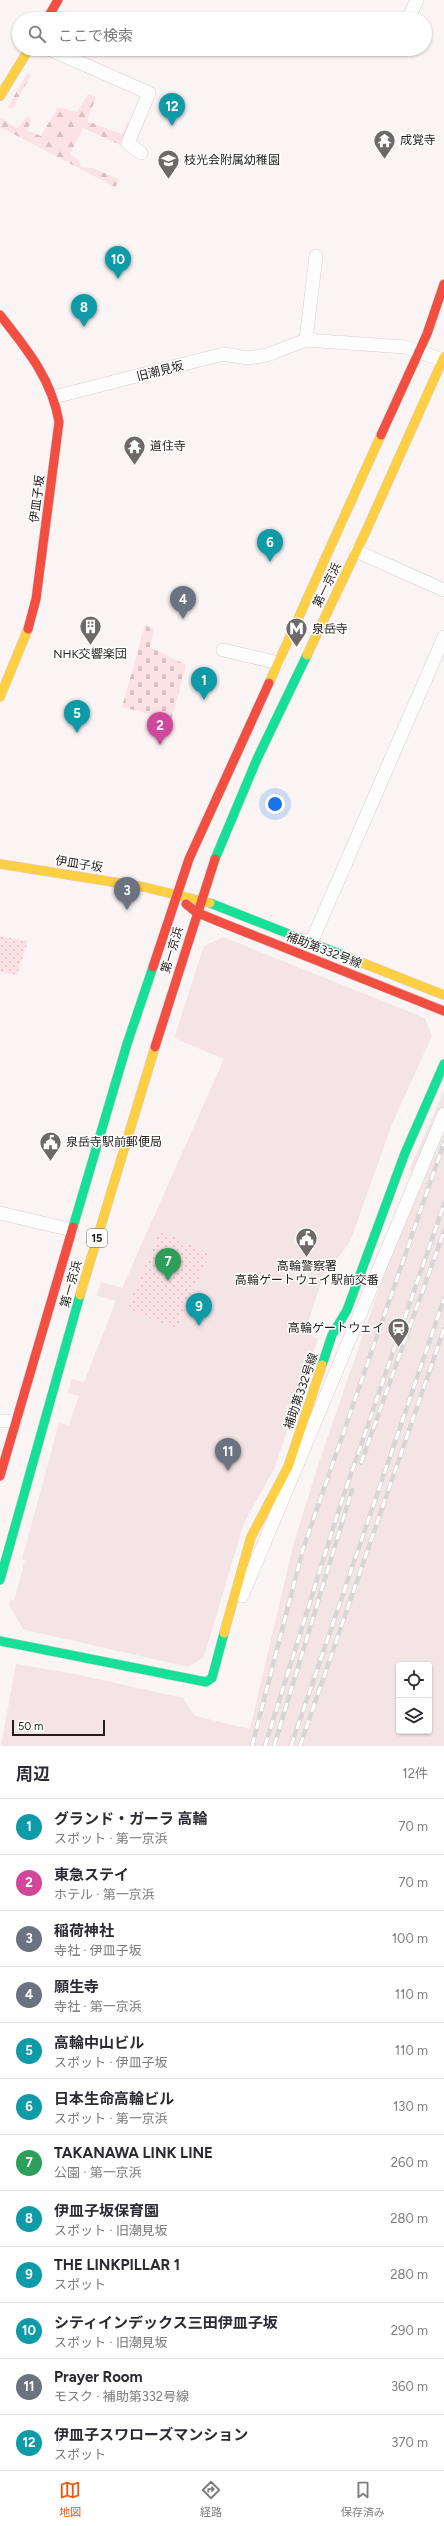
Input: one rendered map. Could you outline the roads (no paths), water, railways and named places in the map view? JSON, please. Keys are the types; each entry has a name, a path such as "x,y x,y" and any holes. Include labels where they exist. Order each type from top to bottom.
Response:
{"main road":[{"path":"51,12 58,0"},
{"path":"0,96 25,56"},
{"name":"第一京浜","path":"0,1476 127,1044 189,859 420,351 444,284"},
{"path":"440,298 439,307 444,313"},
{"name":"伊皿子坂","path":"0,315 36,364 54,397 59,422 36,599 25,640 0,697"},
{"name":"第一京浜","path":"0,1580 3,1561 97,1236 200,899 257,759 421,412 444,359"},
{"path":"396,401 410,399 418,404 421,412"},
{"name":"伊皿子坂","path":"0,864 144,887 176,896"},
{"name":"補助第332号線","path":"176,896 200,899 444,995"},
{"name":"補助第332号線","path":"176,896 196,912 444,1011"},
{"name":"補助第332号線","path":"206,1682 212,1678 215,1670 229,1612 251,1537 288,1468 332,1335 347,1310 405,1153 444,1064"}],"street":[{"path":"411,12 417,0"},
{"path":"65,56 149,93 128,143 141,152"},
{"path":"316,256 306,340 390,344 420,351 444,359"},
{"name":"旧潮見坂","path":"54,397 223,354 248,358 267,355 306,340"},
{"path":"356,551 444,590"},
{"path":"200,899 311,942 444,637"},
{"path":"223,650 279,663"},
{"path":"200,899 444,999"},
{"path":"0,1640 206,1682 444,1114"},
{"path":"0,1213 72,1230"},
{"path":"0,1421 15,1421"}],"railway":[{"path":"252,1746 303,1549 444,1143"},
{"path":"265,1746 340,1506 444,1204"},
{"path":"361,1463 444,1231"},
{"path":"291,1746 444,1299"},
{"path":"300,1746 444,1329"},
{"path":"274,1746 352,1490"}],"place":[{"name":"伊皿子スワローズマンション","path":"172,126"},
{"name":"成覚寺","path":"385,160"},
{"name":"枝光会附属幼稚園","path":"168,180"},
{"name":"シティインデックス三田伊皿子坂","path":"118,279"},
{"name":"伊皿子坂保育園","path":"84,327"},
{"name":"道住寺","path":"134,466"},
{"name":"日本生命高輪ビル","path":"270,562"},
{"name":"願生寺","path":"183,619"},
{"name":"NHK交響楽団","path":"90,646"},
{"name":"泉岳寺","path":"297,648"},
{"name":"グランド・ガーラ 高輪","path":"204,700"},
{"name":"高輪中山ビル","path":"77,733"},
{"name":"東急ステイ","path":"160,745"},
{"name":"稲荷神社","path":"127,910"},
{"name":"泉岳寺駅前郵便局","path":"51,1162"},
{"name":"高輪警察署 高輪ゲートウェイ駅前交番","path":"307,1258"},
{"name":"TAKANAWA LINK LINE","path":"168,1281"},
{"name":"THE LINKPILLAR 1","path":"199,1326"},
{"name":"高輪ゲートウェイ","path":"399,1348"},
{"name":"Prayer Room","path":"228,1471"}]}
